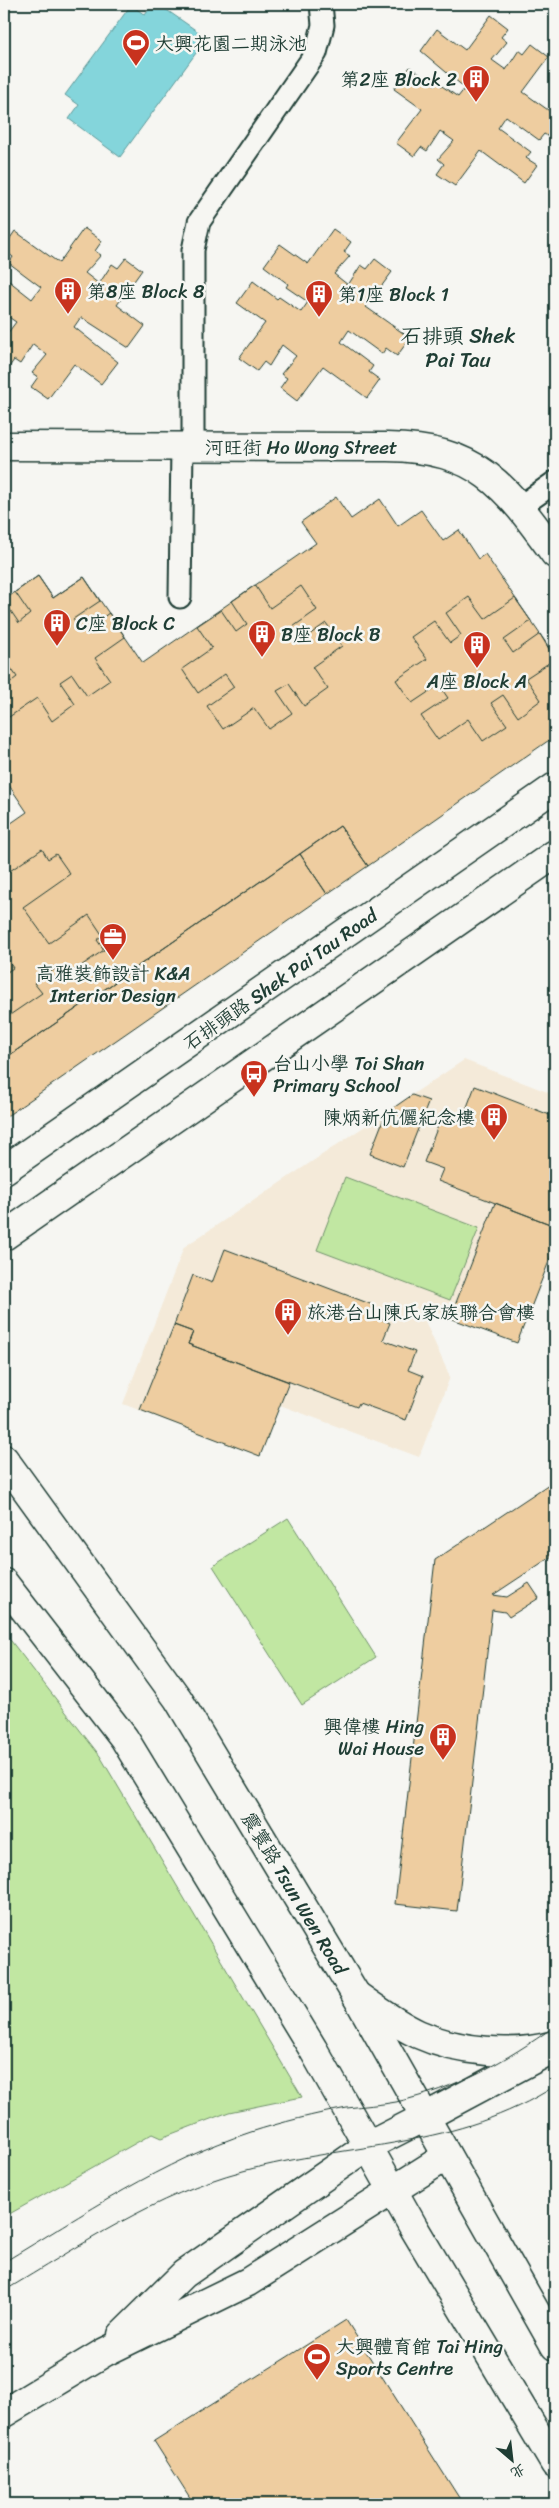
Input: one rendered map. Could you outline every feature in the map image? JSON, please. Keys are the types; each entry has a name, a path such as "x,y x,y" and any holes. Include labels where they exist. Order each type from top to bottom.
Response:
{"main road":[{"name":"河旺街 Ho Wong Street","path":"4,446 411,447 433,451 450,455 483,470 520,506 555,554"},
{"name":"石排頭路 Shek Pai Tau Road","path":"4,1170 555,787"},
{"path":"4,1236 555,854"},
{"name":"震寰路 Tsun Wen Road","path":"4,1459 178,1699 356,1995 555,2346"},
{"path":"4,1583 124,1738 313,2049 392,2189 555,2464"},
{"path":"356,1995 397,2023 420,2035 443,2042 497,2051 520,2051 555,2046"},
{"path":"105,2352 184,2274 368,2146 555,2046"},
{"path":"4,2413 105,2352 248,2282 336,2228 392,2189 447,2156"}],"lane":[{"path":"180,597 188,446 193,250 199,222 316,53 323,25 321,4"},
{"path":"520,506 555,482"}],"shaded area":[{"path":"464,1060 555,1095 555,1246 517,1343 430,1309 425,1321 450,1377 419,1457 280,1405 260,1456 123,1404 184,1247"}],"green space":[{"path":"345,1177 479,1228 450,1300 317,1250"},
{"path":"288,1518 376,1657 302,1705 213,1566"},
{"path":"4,1632 100,1756 302,2097 229,2112 161,2138 152,2134 4,2217"}],"water":[{"name":"大興花園二期泳池","path":"153,4 158,4 207,38 120,157 69,119 79,105 65,95 131,5 145,15"}],"building":[{"name":"第2座 Block 2","path":"491,15 508,28 501,37 507,42 492,60 506,70 519,50 524,54 532,44 549,57 523,92 555,115 555,140 544,134 539,140 506,116 498,128 531,152 526,158 537,165 524,183 481,151 455,186 437,174 444,164 438,159 454,141 440,131 427,151 421,147 414,156 396,143 422,109 394,89 410,67 435,85 436,82 458,97 465,88 421,51 437,29 465,50"},
{"name":"第8座 Block 8","path":"84,228 102,241 95,251 101,255 85,273 99,284 112,264 118,268 126,258 142,270 117,305 145,326 129,348 81,317 74,327 118,362 101,384 74,364 48,399 31,387 38,377 32,373 47,355 33,344 20,364 14,360 7,370 4,367 4,338 16,322 4,314 4,277 32,299 41,287 9,263 13,257 4,250 4,247 15,231 59,263"},
{"name":"第1座 Block 1","path":"333,229 351,242 344,252 350,256 334,274 348,285 361,265 367,269 375,259 392,272 366,307 410,338 397,356 386,348 382,354 349,330 341,342 373,366 369,372 380,380 367,398 323,366 297,401 280,388 287,378 281,374 296,356 282,345 269,366 264,362 257,371 239,358 265,323 237,303 253,281 277,299 279,297 301,312 308,302 286,287 288,284 264,266 280,244 308,264"},
{"path":"336,497 351,519 380,499 398,526 421,510 443,541 459,530 478,559 485,554 555,656 555,736 368,866 340,826 4,1059 4,828 27,812 4,778 4,600 38,576 53,598 84,577 143,663 316,543 301,522"},
{"name":"C座 Block C","path":"38,576 53,598 84,577 100,601 73,619 82,632 109,613 125,637 95,658 110,680 87,696 72,674 60,682 75,704 52,721 37,698 6,719 4,715 4,687 17,677 8,664 4,667 4,601 19,623 30,614 15,592"},
{"name":"B座 Block B","path":"255,585 270,608 301,586 317,610 290,629 299,642 326,623 342,646 312,667 328,689 304,706 289,684 277,691 292,713 269,729 254,708 223,729 207,706 234,687 225,674 198,693 182,669 212,648 197,626 221,610 236,632 247,624 232,601"},
{"name":"A座 Block A","path":"469,597 485,619 515,598 531,621 504,640 513,653 540,634 555,659 526,678 541,700 518,717 503,695 491,703 507,725 483,741 468,719 438,740 421,716 448,698 439,685 412,703 396,680 427,659 411,637 434,621 450,643 461,635 446,613"},
{"path":"340,826 368,866 327,894 300,854"},
{"path":"42,849 48,859 56,854 70,874 23,907 49,943 89,915 103,936 97,940 104,950 62,979 55,969 34,983 42,993 4,1019 4,974 13,968 4,954 4,875"},
{"path":"300,854 327,894 4,1118 4,1059"},
{"name":"陳炳新伉儷紀念樓","path":"475,1086 555,1117 555,1226 438,1181 443,1169 424,1162 443,1113 462,1120"},
{"path":"412,1095 429,1101 403,1167 370,1154 386,1113"},
{"path":"495,1203 555,1226 555,1246 517,1343 450,1318"},
{"name":"旅港台山陳氏家族聯合會樓","path":"225,1249 373,1305 369,1314 390,1323 383,1340 415,1352 408,1370 423,1376 406,1420 359,1403 357,1407 188,1344 193,1332 174,1325 193,1275 212,1283"},
{"path":"174,1325 193,1332 188,1344 289,1382 260,1456 140,1410"},
{"name":"興偉樓 Hing Wai House","path":"555,1480 555,1554 493,1595 507,1597 529,1583 539,1598 509,1617 505,1612 492,1610 457,1911 395,1904 435,1560"},
{"name":"大興體育館 Tai Hing Sports Centre","path":"346,2320 463,2504 194,2504 154,2441"}],"tram line":[{"path":"4,2262 124,2190 155,2173 218,2144 299,2118 347,2108 396,2102 439,2090 499,2062 555,2026"},
{"path":"4,2291 90,2239 149,2207 211,2181 243,2171 284,2162 442,2133 480,2122 518,2107 555,2086"}],"place":[{"name":"大興花園二期泳池","path":"136,67"},
{"name":"第2座 Block 2","path":"476,103"},
{"name":"第8座 Block 8","path":"68,315"},
{"name":"第1座 Block 1","path":"319,318"},
{"name":"C座 Block C","path":"57,647"},
{"name":"B座 Block B","path":"262,658"},
{"name":"A座 Block A","path":"477,669"},
{"name":"高雅裝飾設計 K&A Interior Design","path":"113,961"},
{"name":"台山小學 Toi Shan Primary School","path":"254,1098"},
{"name":"陳炳新伉儷紀念樓","path":"494,1141"},
{"name":"旅港台山陳氏家族聯合會樓","path":"288,1336"},
{"name":"興偉樓 Hing Wai House","path":"443,1761"},
{"name":"大興體育館 Tai Hing Sports Centre","path":"317,2381"}],"district":[{"name":"石排頭 Shek Pai Tau","path":"458,348"}]}
